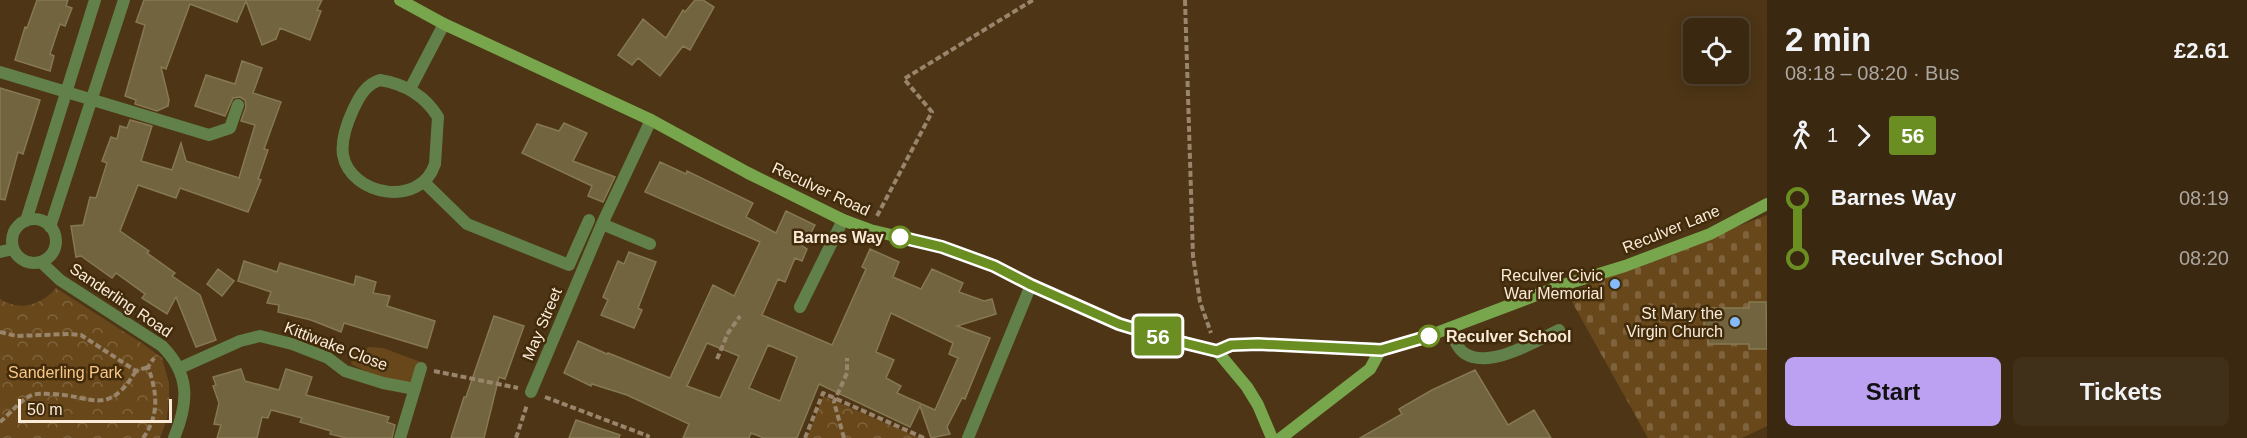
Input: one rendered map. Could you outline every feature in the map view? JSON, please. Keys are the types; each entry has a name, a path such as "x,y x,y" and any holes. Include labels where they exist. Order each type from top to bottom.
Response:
{"street":[{"path":"26,221 95,0"},
{"name":"Sanderling Road","path":"13,249 24,261 41,262 48,258 56,243 50,227 124,0"},
{"name":"Reculver Road","path":"400,0 444,24 651,120 748,173 843,220 870,230 942,247 994,266 1119,324 1217,351"},
{"path":"410,89 444,24"},
{"path":"0,72 209,135 230,128 238,105"},
{"path":"380,80 410,89 426,101 435,113 439,123 435,164 424,182 409,191 397,192 372,187 356,177 349,169 343,149 350,117 368,86 380,80"},
{"name":"May Street","path":"531,392 602,224 651,120"},
{"path":"424,182 467,224 569,265 589,220"},
{"name":"Reculver Lane","path":"1217,351 1231,345 1258,344 1381,350 1415,341 1563,285 1625,266 1710,234 1767,204"},
{"path":"800,308 843,220"},
{"path":"0,252 13,249 14,232 26,221 43,222 50,227"},
{"path":"602,224 650,244"},
{"name":"Sanderling Road","path":"41,262 60,280 162,346 180,368"},
{"path":"968,438 1031,285"},
{"path":"1450,328 1456,342 1465,353 1483,358 1503,356 1558,330"},
{"name":"Kittiwake Close","path":"180,368 240,340 260,336 292,344 328,358 345,371 383,383 415,389"},
{"path":"1281,438 1370,369 1381,350"},
{"path":"1217,351 1247,387 1258,405 1272,438"},
{"path":"174,438 182,420 184,394 180,368"},
{"path":"400,438 422,368"}],"path":[{"path":"870,230 932,112 904,79 1033,0"},
{"path":"1185,0 1193,256 1200,302 1217,351"},
{"path":"717,359 728,333 740,316"},
{"path":"0,332 16,336 81,335 136,371"},
{"path":"0,422 29,396 37,394 58,394 93,402 104,401 126,387 136,371 148,367 162,346"},
{"path":"844,438 835,398 847,373 847,358"},
{"path":"143,438 154,417 156,405 148,367"},
{"path":"516,438 531,392"},
{"path":"805,438 823,393 924,438"}],"green space":[{"path":"1767,215 1767,426 1742,438 1648,438 1567,293"},
{"name":"Sanderling Park","path":"56,288 162,358 169,383 169,398 167,419 160,438 0,438 0,299 15,305 30,305 44,299"},
{"path":"369,347 383,348 426,364 410,382 380,378 351,364 357,352"},
{"path":"823,396 920,438 807,438"}],"building":[{"path":"37,0 68,0 66,6 72,8 65,26 60,24 50,54 54,56 50,71 15,60 25,27 27,28"},
{"path":"144,0 322,0 317,10 321,11 310,40 280,28 276,39 262,45 246,1 237,22 190,4 166,69 161,67 169,100 168,106 157,111 135,104 136,100 125,96 145,25 136,22"},
{"path":"695,0 703,0 714,7 690,50 683,46 660,76 638,58 632,65 618,55 643,19 666,38 683,10 685,12"},
{"path":"242,61 262,68 253,93 281,102 264,149 268,150 258,179 261,180 248,212 180,188 176,198 138,185 120,231 175,273 172,276 200,295 216,340 196,347 176,297 167,314 142,298 145,294 116,273 112,278 81,256 76,257 71,226 83,225 90,197 96,198 107,163 102,161 111,137 117,139 120,126 127,128 130,120 152,126 141,161 172,170 181,143 186,161 239,178 255,125 241,121 246,107 245,100 240,97 233,98 225,116 195,106 206,75 235,84"},
{"path":"0,88 40,100 23,154 18,152 5,200 0,199"},
{"path":"564,123 587,133 573,161 615,177 603,202 588,196 592,186 522,153 537,124 559,131"},
{"path":"660,162 686,174 687,171 753,203 746,217 776,233 786,211 815,225 806,242 803,240 801,245 807,249 802,261 795,258 785,282 778,279 762,315 832,345 866,269 862,267 870,249 899,262 893,277 921,289 932,269 963,283 959,292 984,301 992,299 996,314 957,326 990,338 965,399 962,398 947,427 950,434 931,438 920,406 910,427 819,384 797,438 764,438 751,433 749,438 683,438 689,424 627,395 592,384 591,386 564,373 578,341 670,378 713,285 734,296 760,242 645,192","holes":["891,313 953,343 949,354 958,358 935,410 897,393 901,386 886,378 894,360 876,352","707,343 739,356 720,398 687,386","768,345 797,357 780,401 749,388"]},
{"path":"629,252 656,262 638,308 642,310 634,328 601,315 608,300 603,297 618,261 624,264"},
{"path":"244,261 277,272 280,263 354,285 356,276 376,282 373,293 390,296 387,306 435,321 427,348 344,323 341,332 311,320 278,312 279,305 267,303 271,292 238,281"},
{"path":"218,269 234,281 222,296 207,284"},
{"name":"St Mary the Virgin Church","path":"1749,302 1766,302 1767,349 1749,349 1749,344 1708,344 1708,336 1704,336 1704,308 1749,308"},
{"path":"494,316 524,326 505,379 499,377 484,438 451,438 464,397 466,397"},
{"path":"241,369 245,381 279,390 286,369 312,377 306,395 389,417 387,422 395,425 392,438 346,438 300,422 302,418 271,410 268,418 262,417 257,438 217,438 221,425 214,424 219,403 213,386 216,385 213,377"},
{"path":"1475,370 1508,425 1534,410 1551,438 1360,438 1402,414 1399,409 1432,390"},
{"path":"576,420 620,435 619,438 569,438"}],"bus line":[{"name":"56","path":"900,237 942,247 994,266 1119,324 1217,351 1231,345 1258,344 1381,350 1429,336"}],"place":[{"name":"Barnes Way","path":"900,237"},
{"name":"Reculver Civic War Memorial","path":"1615,284"},
{"name":"St Mary the Virgin Church","path":"1735,322"},
{"name":"Reculver School","path":"1429,336"}]}
